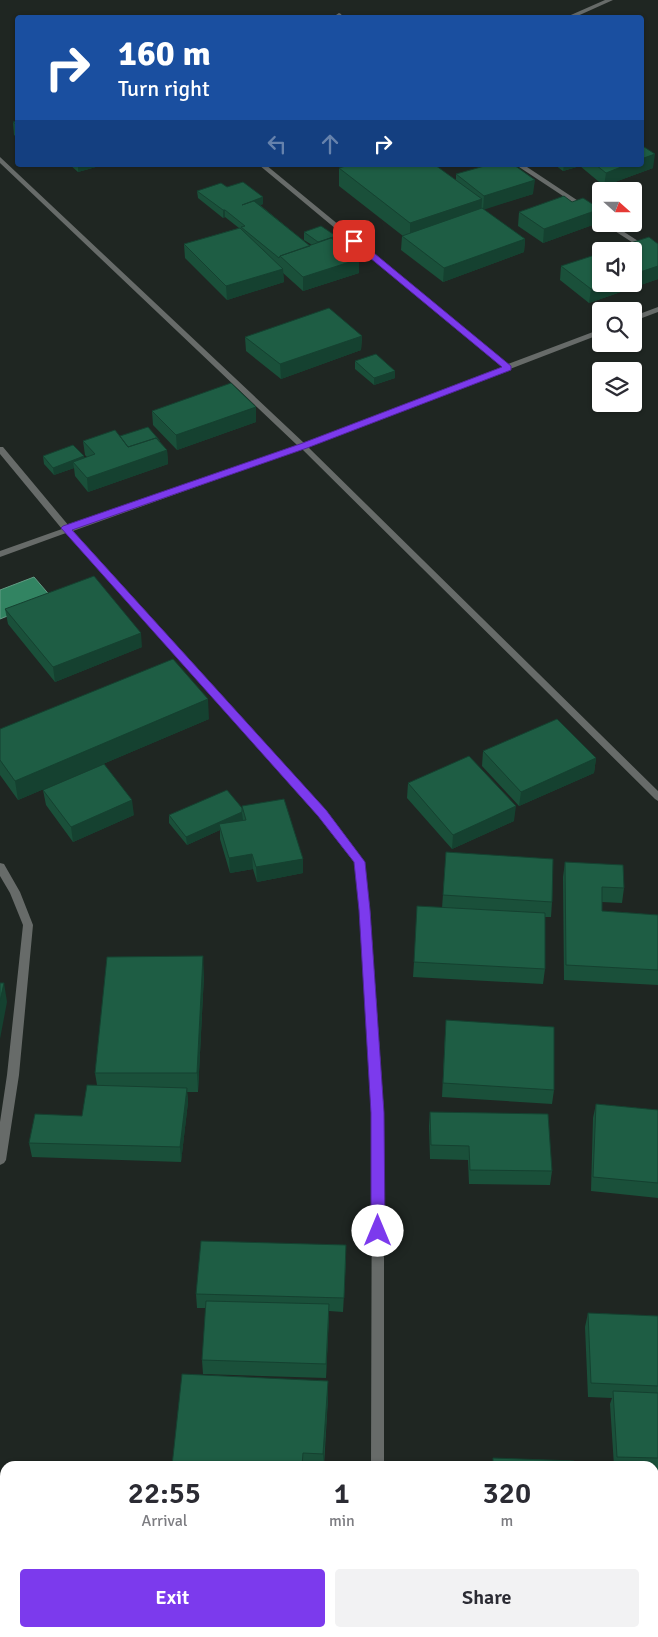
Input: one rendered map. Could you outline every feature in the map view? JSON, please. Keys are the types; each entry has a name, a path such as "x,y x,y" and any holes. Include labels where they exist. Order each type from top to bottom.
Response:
{"street":[{"path":"574,15 610,0"},
{"path":"0,159 303,446 658,797"},
{"path":"264,167 508,368"},
{"path":"522,167 592,213"},
{"path":"620,232 658,257"},
{"path":"642,316 658,309"},
{"path":"0,554 66,528 303,446 592,335"},
{"path":"0,449 66,528 322,813 359,862 378,1113 378,1461"},
{"path":"0,867 15,892 28,925 13,1075 0,1160"}],"shaded area":[{"path":"34,577 52,598 0,619 0,590"}],"building":[{"path":"644,147 655,154 644,158"},
{"path":"438,167 482,199 410,223 339,168"},
{"path":"481,167 517,167 535,180 484,196 456,174"},
{"path":"598,167 621,167 606,173"},
{"path":"243,182 263,197 242,205 254,201 310,246 280,256 279,258 241,227 245,226 197,191 221,183 227,187"},
{"path":"564,196 572,202 583,198 592,204 592,212 544,229 519,212"},
{"path":"482,208 525,239 444,268 402,236"},
{"path":"321,226 336,236 318,242 304,232"},
{"path":"240,228 283,269 226,286 184,244"},
{"path":"649,237 658,244 658,266 642,271 642,242 634,242"},
{"path":"331,238 359,259 303,277 280,256"},
{"path":"592,256 592,289 591,289 561,266"},
{"path":"329,308 362,336 280,364 245,337"},
{"path":"376,354 395,371 374,378 355,361"},
{"path":"231,383 256,407 176,435 152,411"},
{"path":"148,427 160,441 156,438 128,447 120,436"},
{"path":"115,430 128,447 156,438 167,450 87,478 73,462 95,454 83,441"},
{"path":"73,445 84,456 53,468 43,456"},
{"path":"94,576 141,633 53,667 5,609"},
{"path":"173,659 208,699 15,781 0,760 0,729"},
{"path":"557,719 596,758 521,792 483,751"},
{"path":"469,756 516,806 453,835 408,783"},
{"path":"104,764 132,800 71,827 43,790"},
{"path":"227,790 242,808 242,812 186,837 169,815"},
{"path":"284,799 303,859 256,867 252,854 229,858 219,824 246,820 242,806"},
{"path":"446,852 553,859 552,902 443,895"},
{"path":"565,862 623,865 624,888 602,887 602,911 658,915 658,970 566,965"},
{"path":"417,906 545,913 545,969 414,962"},
{"path":"203,956 197,1073 95,1073 107,957"},
{"path":"0,983 4,983 0,1001"},
{"path":"446,1020 554,1027 554,1090 443,1083"},
{"path":"87,1085 187,1088 180,1147 29,1143 35,1114 82,1116"},
{"path":"596,1104 658,1110 658,1183 593,1177"},
{"path":"430,1112 548,1114 552,1171 470,1170 469,1146 431,1145"},
{"path":"201,1241 346,1245 344,1298 196,1294"},
{"path":"206,1301 329,1304 326,1364 202,1360"},
{"path":"588,1313 658,1316 658,1386 591,1383"},
{"path":"182,1374 328,1381 323,1454 303,1453 302,1461 173,1461"},
{"path":"613,1391 658,1393 658,1458 617,1457"},
{"path":"493,1458 574,1461 493,1461"}],"route":[{"path":"354,241 508,368 303,446 66,528 322,813 359,862 378,1113 378,1231"}]}
